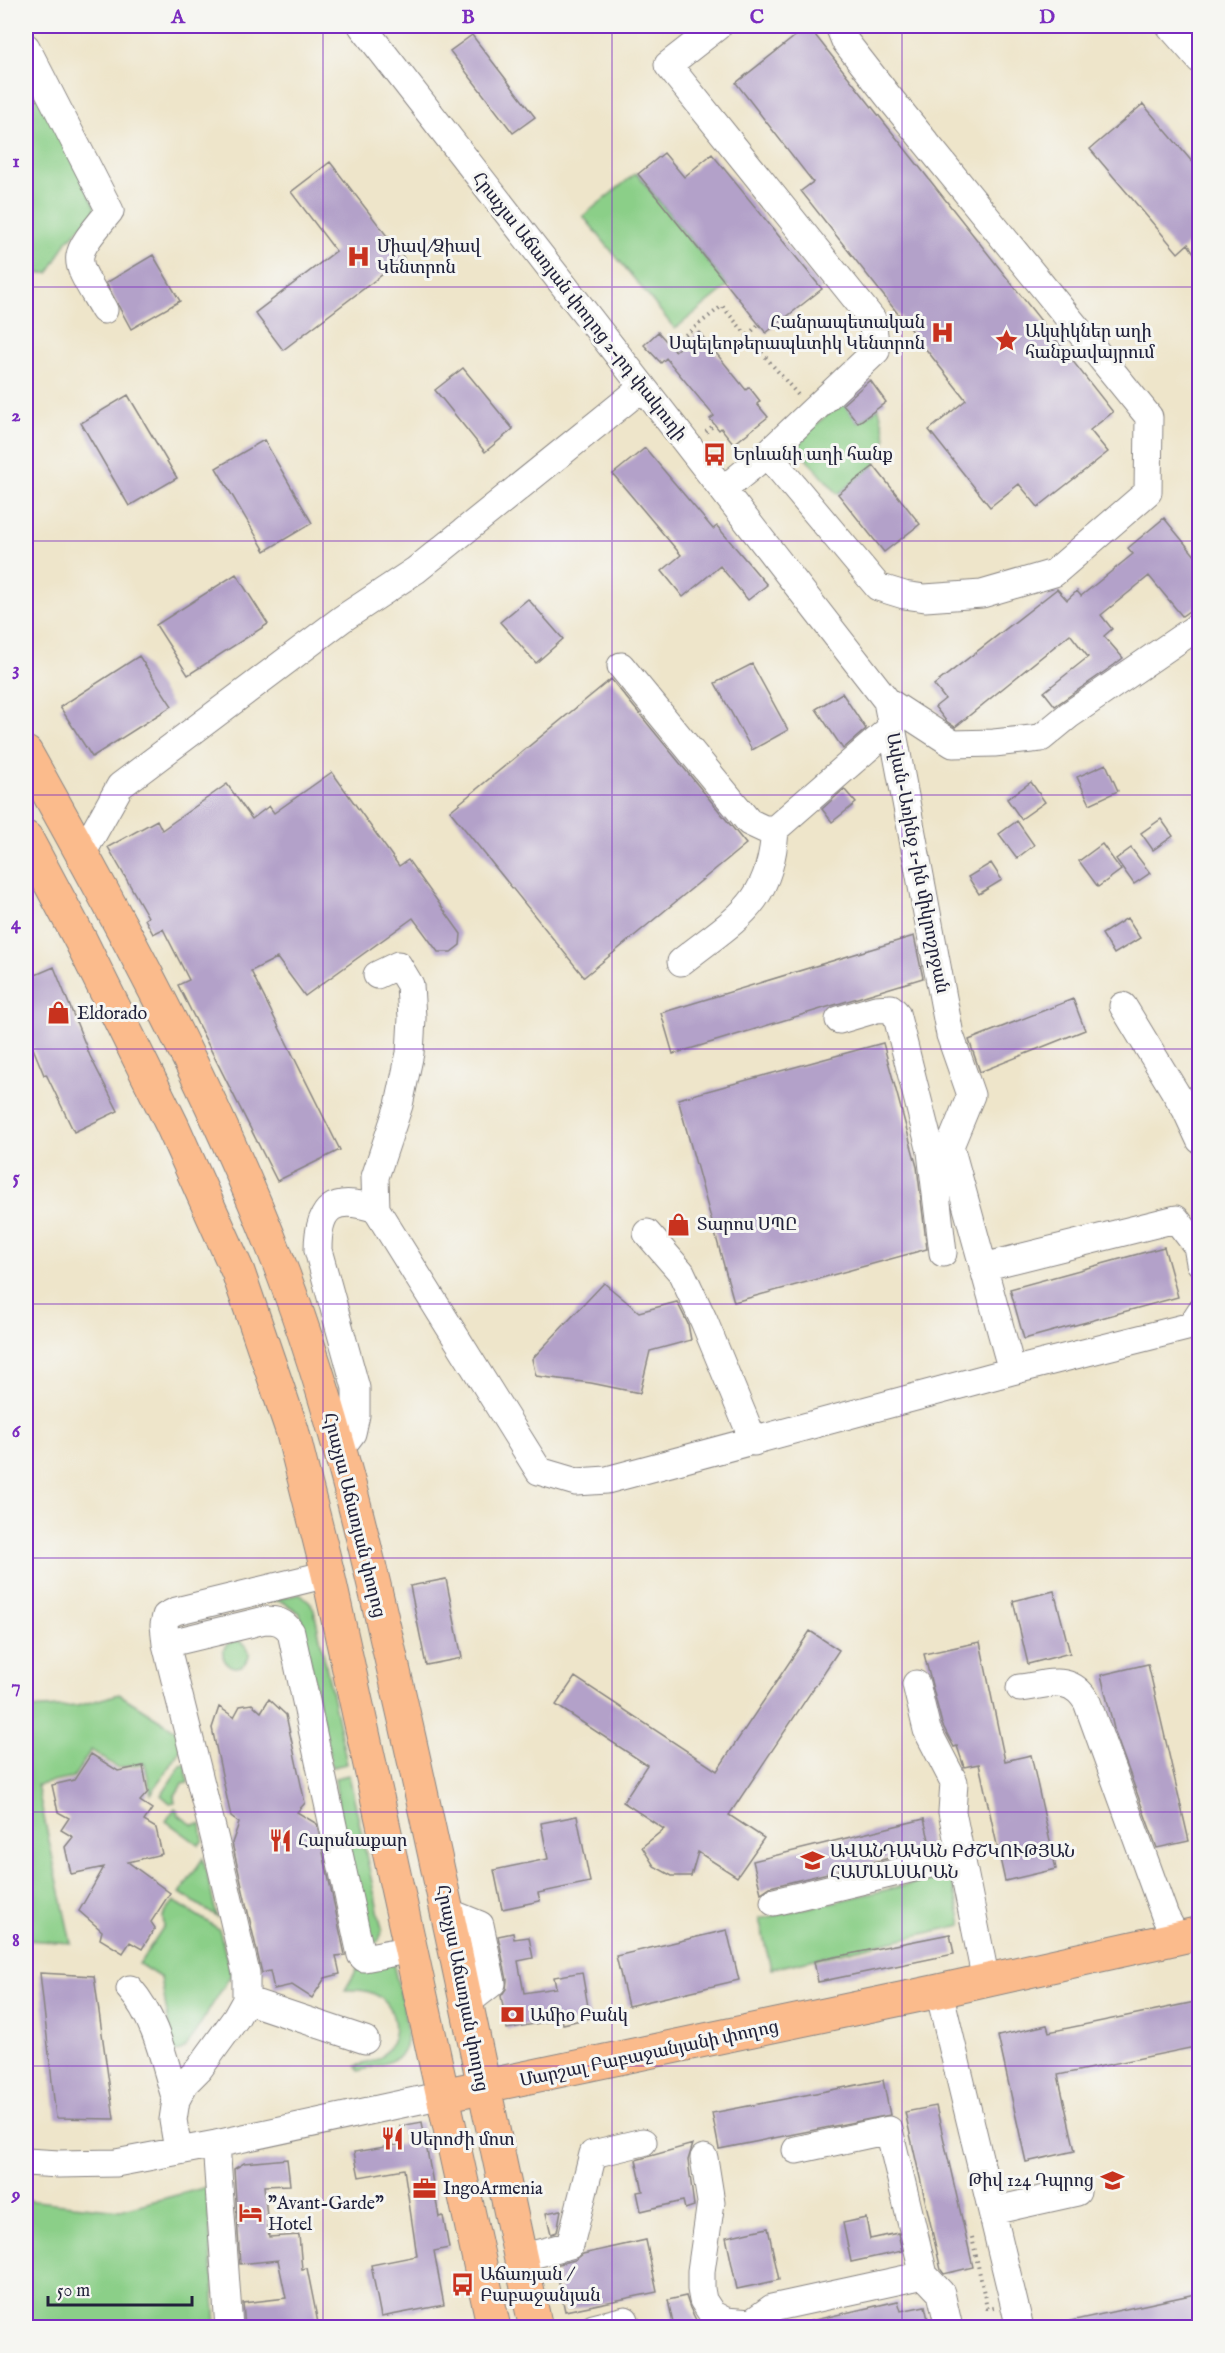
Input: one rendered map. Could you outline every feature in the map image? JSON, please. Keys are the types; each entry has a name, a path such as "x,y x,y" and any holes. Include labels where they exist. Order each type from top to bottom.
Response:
{"main road":[{"name":"Հրաչյա Աճառյան փողոց","path":"26,753 123,927 209,1101 279,1264 332,1418 365,1546 448,1912 465,2004 536,2328"},
{"path":"26,837 81,941 167,1115 238,1272 292,1430 328,1574 494,2328"},
{"name":"Մարշալ Բաբաջանյանի փողոց","path":"444,2095 1188,1936"}],"street":[{"name":"Հրաչյա Աճառյան փողոց 2-րդ փակուղի","path":"362,26 887,701"},
{"path":"718,26 668,65 872,319 876,351 767,454 724,489"},
{"path":"767,454 878,587 904,595 925,598 982,594 1054,573 1148,492 1149,417 888,96 845,41 839,26"},
{"path":"1171,26 1200,60"},
{"path":"26,47 110,211 84,243 78,257 80,270 104,310"},
{"path":"82,854 120,786 342,619 416,570 643,387"},
{"name":"Ավան-Առինջ 1-ին միկրոշրջան","path":"887,701 953,744 1041,738 1069,715 1200,625"},
{"path":"621,666 749,822 764,829 775,829 892,727"},
{"name":"Ավան-Առինջ 1-ին միկրոշրջան","path":"887,701 950,1035 971,1095 941,1149"},
{"path":"681,962 749,907 763,888 770,870 775,829"},
{"path":"377,975 398,965 410,986 412,1018 410,1053 399,1105 375,1177 376,1209 538,1470 576,1482 607,1480 1012,1371 1191,1326 1200,1312"},
{"path":"1123,1006 1186,1110 1200,1140"},
{"path":"839,1020 876,1009 891,1008 896,1013 983,1267 1012,1371"},
{"path":"941,1149 943,1253"},
{"path":"340,1449 352,1433 356,1414 356,1388 318,1250 318,1230 321,1218 329,1208 344,1203 359,1203 376,1209"},
{"path":"983,1267 1176,1219 1197,1246 1200,1263"},
{"path":"647,1233 681,1272 754,1442"},
{"path":"178,2150 173,2120 176,2100 184,2083 199,2069 236,2018 246,2000 246,1973 166,1644 164,1625 166,1616 176,1611 328,1574"},
{"path":"166,1644 265,1620 276,1620 286,1625 291,1632 323,1773 360,1954 364,1958 412,1949"},
{"path":"1020,1688 1064,1683 1074,1686 1082,1693 1091,1712 1165,1916 1188,1936"},
{"path":"916,1684 927,1730 954,1782 952,1812 986,1981"},
{"path":"774,1902 960,1857"},
{"path":"130,1989 142,2003 149,2017 176,2100"},
{"path":"939,1991 1020,2328"},
{"path":"246,2000 365,2040"},
{"name":"Մարշալ Բաբաջանյանի փողոց","path":"26,2162 116,2163 444,2095"},
{"path":"796,2150 889,2130 924,2275 941,2293 949,2328"},
{"path":"520,2258 570,2245 593,2154 643,2142"},
{"path":"216,2144 229,2328"},
{"path":"704,2158 711,2202 701,2271 703,2300 712,2314 725,2321 752,2325 772,2308 924,2275"},
{"path":"992,2211 1077,2192"},
{"path":"592,2328 625,2320 627,2328"}],"path":[{"path":"671,346 722,306 812,412"},
{"path":"748,335 759,324"}],"green space":[{"path":"26,67 95,206 94,214 67,241 49,273 26,274"},
{"path":"636,173 728,286 675,329 583,216"},
{"path":"842,401 858,423 879,408 886,438 874,466 838,494 794,445"},
{"path":"301,1594 310,1602 314,1610 347,1764 332,1767 300,1613 283,1602 271,1600"},
{"path":"236,1641 245,1645 249,1654 245,1663 236,1667 227,1663 223,1654 227,1645"},
{"path":"119,1694 182,1734 180,1750 151,1794 145,1763 118,1768 91,1750 73,1778 37,1785 71,1943 26,1940 26,1709 77,1706"},
{"path":"186,1764 188,1783 182,1784 174,1797 175,1802 170,1803 161,1795 181,1765"},
{"path":"349,1775 382,1929 377,1943 355,1948 335,1778"},
{"path":"175,1808 178,1811 177,1814 193,1825 201,1824 203,1840 199,1845 166,1821"},
{"path":"203,1858 217,1917 180,1893"},
{"path":"951,1875 962,1925 771,1969 759,1919"},
{"path":"174,1901 219,1929 231,1975 186,2047 175,2052 167,2034 170,2032 161,1978 139,1964 164,1926 163,1916"},
{"path":"393,1963 406,2026 404,2050 389,2062 358,2071 356,2066 379,2058 389,2048 395,2029 394,2020 391,2010 378,1996 363,1990 345,1990 359,1966"},
{"path":"207,2187 216,2327 26,2328 26,2200 120,2210"}],"building":[{"path":"808,26 1113,412 1090,430 1108,452 1038,507 1019,484 990,507 929,430 966,400 801,191 813,182 736,83"},
{"path":"472,35 535,117 513,133 450,51"},
{"path":"1143,104 1200,171 1200,262 1188,244 1178,253 1090,149"},
{"path":"664,153 684,177 712,154 822,289 766,333 638,174"},
{"path":"330,162 404,258 283,350 255,313 336,251 291,192"},
{"path":"153,255 180,301 131,329 106,283"},
{"path":"658,332 675,351 699,332 746,390 749,387 760,401 757,404 768,417 734,444 710,419 714,416 666,358 661,363 644,345"},
{"path":"463,368 513,429 485,452 435,390"},
{"path":"870,380 886,402 858,423 843,404"},
{"path":"128,395 177,478 129,506 81,423"},
{"path":"264,440 312,523 265,551 216,468"},
{"path":"645,448 713,529 717,526 767,585 748,600 720,566 683,597 662,571 681,555 613,474"},
{"path":"874,466 920,524 884,552 838,494"},
{"path":"1164,518 1200,562 1200,603 1182,616 1149,576 1101,615 1112,629 1104,636 1123,658 1114,665 1055,706 1044,692 1088,657 1070,634 955,727 946,721 935,707 945,699 934,685 1057,589 1067,600 1077,591 1081,596 1133,554 1128,548"},
{"path":"236,574 268,624 188,675 156,625"},
{"path":"528,599 563,639 536,663 500,622"},
{"path":"139,656 172,706 92,757 60,707"},
{"path":"752,664 788,730 752,750 715,683"},
{"path":"611,679 746,844 584,977 450,811"},
{"path":"842,693 866,729 843,749 816,709"},
{"path":"1106,764 1118,791 1090,804 1077,777"},
{"path":"332,772 399,866 408,860 461,934 460,945 451,952 438,952 413,918 305,996 277,958 251,971 340,1150 277,1181 178,985 189,980 163,929 153,934 145,919 148,917 108,847 157,820 162,830 227,784 252,819 269,806 274,813"},
{"path":"1031,782 1045,802 1021,819 1007,799"},
{"path":"844,789 856,803 832,822 822,809"},
{"path":"1161,819 1173,836 1153,850 1141,833"},
{"path":"1017,821 1034,845 1017,858 999,834"},
{"path":"1102,844 1121,870 1098,887 1079,861"},
{"path":"1131,848 1150,873 1134,884 1116,859"},
{"path":"991,863 1002,880 979,894 968,877"},
{"path":"1127,918 1140,938 1114,954 1102,934"},
{"path":"914,936 923,978 673,1054 661,1013"},
{"path":"54,967 90,1056 118,1111 74,1132 46,1074 44,1075 26,1031 26,979"},
{"path":"1073,999 1085,1030 980,1072 969,1040"},
{"path":"883,1043 917,1167 927,1249 734,1302 678,1099"},
{"path":"1164,1247 1178,1297 1024,1339 1010,1289"},
{"path":"604,1283 639,1312 677,1302 688,1324 691,1340 650,1351 640,1393 591,1383 536,1376 532,1359"},
{"path":"446,1579 462,1658 426,1665 410,1586"},
{"path":"1054,1591 1070,1653 1028,1664 1013,1601"},
{"path":"810,1631 839,1650 729,1815 764,1838 737,1877 698,1852 691,1876 672,1876 654,1866 642,1847 664,1829 623,1802 647,1765 556,1705 575,1677 717,1771"},
{"path":"980,1642 1005,1761 1031,1755 1056,1869 1005,1881 979,1764 964,1767 957,1746 954,1747 942,1724 924,1654"},
{"path":"1148,1664 1189,1841 1157,1848 1115,1733 1101,1675"},
{"name":"Հարսնաքար","path":"269,1699 286,1715 305,1803 297,1812 317,1824 345,1955 336,1956 340,1974 325,1978 312,1998 292,1985 274,1989 270,1971 262,1973 232,1843 239,1823 231,1817 212,1728 219,1707 234,1717 240,1706 252,1704 261,1712"},
{"path":"91,1754 118,1771 143,1766 148,1792 140,1801 152,1809 144,1821 156,1828 162,1854 128,1862 170,1893 151,1922 155,1928 142,1949 130,1942 123,1953 100,1939 102,1931 79,1911 104,1867 71,1874 65,1847 73,1837 61,1830 69,1818 58,1812 52,1785 74,1780"},
{"path":"577,1816 590,1882 538,1893 540,1901 502,1909 494,1870 548,1859 541,1823"},
{"path":"924,1819 931,1848 770,1887 761,1893 753,1861"},
{"path":"727,1930 739,1980 628,2006 616,1956"},
{"path":"513,1933 514,1939 529,1937 533,1958 518,1961 524,1993 556,1988 554,1977 582,1972 590,2018 563,2024 562,2019 507,2029 501,1996 506,1989 507,1980 498,1936"},
{"path":"950,1934 954,1954 818,1982 814,1961"},
{"path":"40,1973 94,1976 114,2119 56,2118"},
{"path":"1200,2001 1200,2046 1058,2075 1075,2151 1026,2162 998,2036 1047,2025 1049,2032"},
{"path":"883,2080 890,2115 719,2149 712,2113"},
{"path":"936,2106 973,2267 944,2274 941,2270 905,2112"},
{"path":"422,2122 439,2217 443,2216 449,2248 434,2251 444,2305 381,2317 371,2265 417,2256 404,2169 359,2177 354,2152 403,2144 400,2126"},
{"path":"693,2144 688,2160 694,2206 685,2209 683,2201 641,2211 637,2192 643,2191 636,2160"},
{"path":"287,2159 290,2185 264,2186 269,2237 299,2235 302,2269 307,2268 318,2323 297,2328 245,2328 243,2303 286,2298 278,2260 240,2264 234,2169 244,2163"},
{"path":"561,2210 557,2232 551,2234 546,2213"},
{"path":"866,2218 870,2239 898,2233 902,2251 851,2262 843,2223"},
{"path":"768,2228 779,2280 737,2289 726,2237"},
{"path":"646,2240 657,2292 565,2311 555,2265 575,2260 583,2254"},
{"path":"1200,2293 1200,2328 1070,2328 1070,2321"},
{"path":"686,2296 700,2328 674,2328 668,2300"},
{"path":"898,2301 901,2311 925,2306 930,2328 811,2328 810,2321"}],"place":[{"name":"Միավ/Ձիավ Կենտրոն","path":"359,256"},
{"name":"Հանրապետական Սպելեոթերապևտիկ Կենտրոն","path":"943,332"},
{"name":"Ակսիկներ աղի հանքավայրում","path":"1007,341"},
{"name":"Երևանի աղի հանք","path":"715,454"},
{"name":"Eldorado","path":"59,1013"},
{"name":"Տարոս ՍՊԸ","path":"679,1224"},
{"name":"Հարսնաքար","path":"280,1840"},
{"name":"ԱՎԱՆԴԱԿԱՆ ԲԺՇԿՈՒԹՅԱՆ ՀԱՄԱԼՍԱՐԱՆ","path":"812,1861"},
{"name":"Ամիօ Բանկ","path":"512,2015"},
{"name":"Սերոժի մոտ","path":"392,2139"},
{"name":"Թիվ 124 Դպրոց","path":"1112,2180"},
{"name":"IngoArmenia","path":"425,2188"},
{"name":"\"Avant-Garde\" Hotel","path":"250,2213"},
{"name":"Աճառյան / Բաբաջանյան","path":"462,2284"}]}
